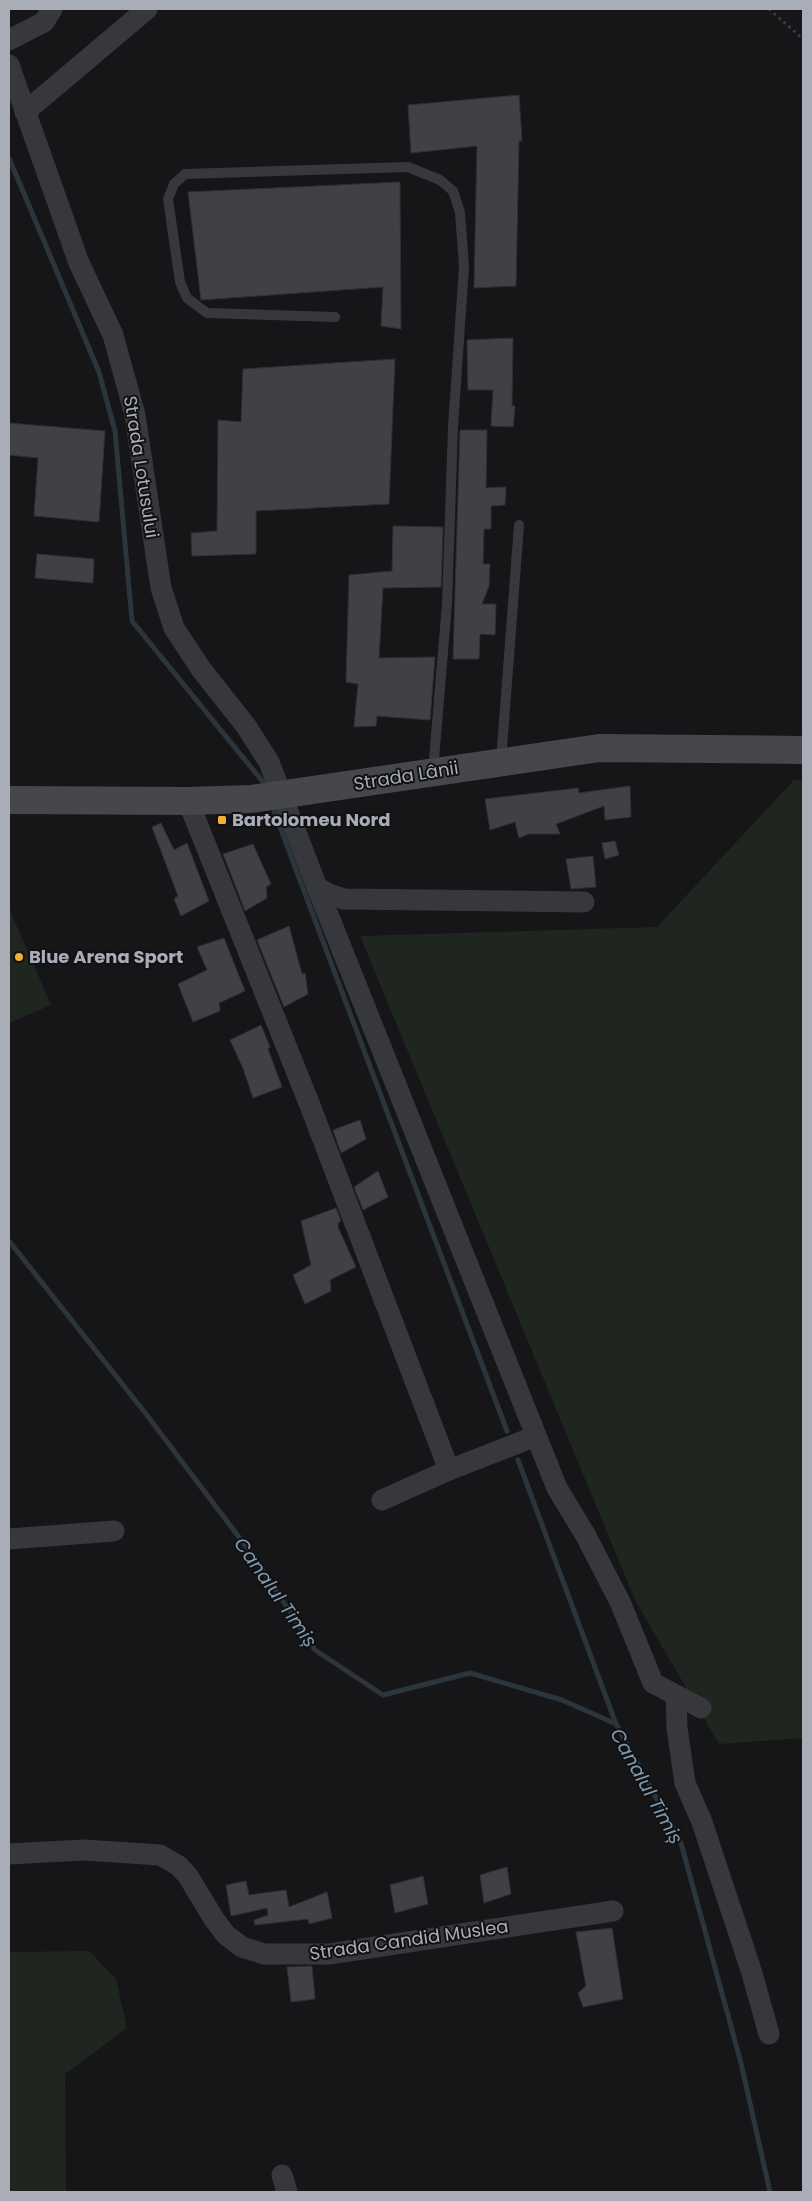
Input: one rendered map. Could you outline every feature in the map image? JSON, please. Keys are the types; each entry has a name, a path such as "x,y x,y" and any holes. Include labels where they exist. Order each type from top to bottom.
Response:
{"main road":[{"name":"Strada Lânii","path":"9,800 188,801 283,795 433,771 599,748 803,750"}],"street":[{"path":"9,40 44,22 52,9"},
{"path":"25,112 147,9"},
{"name":"Strada Lotusului","path":"9,65 79,263 113,335 135,415 161,588 174,628 201,669 246,726 269,762 557,1488 586,1536 621,1604 653,1683 701,1708"},
{"path":"188,801 315,1117 449,1470"},
{"path":"317,887 329,894 344,899 584,902"},
{"path":"382,1500 449,1470 536,1436"},
{"path":"9,1539 114,1531"},
{"path":"676,1695 677,1728 685,1783 708,1840 751,1970 769,2034"},
{"name":"Strada Candid Muslea","path":"9,1854 84,1850 160,1855 179,1866 188,1876 226,1935 242,1947 264,1954 329,1954 614,1911"}],"lane":[{"path":"335,317 206,313 194,305 187,298 180,282 168,199 174,184 185,174 408,167 440,180 453,191 460,212 464,266 453,427 448,604 433,771"},
{"path":"501,761 519,525"}],"path":[{"path":"769,9 803,39"}],"shaded area":[{"path":"794,780 803,780 803,1738 719,1744 636,1602 360,936 657,927"},
{"name":"Blue Arena Sport","path":"9,908 51,1005 9,1023"},
{"path":"89,1951 116,1979 127,2028 65,2074 66,2192 9,2192 9,1952"}],"building":[{"path":"519,95 522,141 519,141 516,286 474,288 477,146 411,153 408,105"},
{"path":"400,182 401,329 381,326 383,287 201,300 188,192"},
{"path":"513,338 512,406 515,406 513,427 491,426 493,390 468,390 467,340"},
{"path":"395,359 389,504 256,511 256,554 192,556 191,533 217,531 218,420 241,422 243,369"},
{"path":"9,423 105,431 99,522 34,516 38,458 9,455"},
{"path":"460,430 487,430 486,488 506,487 505,505 491,506 491,529 484,529 483,564 490,564 489,586 482,604 496,604 495,635 480,634 479,659 453,659"},
{"path":"393,526 443,527 441,587 383,588 379,658 435,657 430,720 377,716 376,726 354,727 358,684 346,682 349,575 392,571"},
{"path":"37,554 94,559 93,583 35,578"},
{"path":"630,786 631,817 605,820 604,806 556,824 560,834 529,834 519,838 515,822 490,830 485,799 578,788 579,793"},
{"path":"161,823 174,850 187,843 209,901 181,916 174,899 178,896 152,827"},
{"path":"615,841 619,855 605,859 602,843"},
{"path":"253,844 271,884 266,887 267,898 245,911 223,854"},
{"path":"593,856 596,887 571,889 566,859"},
{"path":"289,926 302,974 305,973 308,994 284,1007 257,940"},
{"path":"224,938 245,991 219,1003 220,1011 193,1022 178,984 207,970 197,947"},
{"path":"261,1025 282,1087 253,1098 243,1068 230,1040"},
{"path":"360,1120 366,1139 341,1153 333,1130"},
{"path":"378,1171 388,1197 363,1210 354,1187"},
{"path":"336,1208 341,1221 338,1223 338,1227 356,1267 330,1280 331,1291 305,1304 293,1275 311,1265 301,1221"},
{"path":"507,1867 511,1894 484,1903 480,1875"},
{"path":"423,1876 428,1904 395,1913 390,1885"},
{"path":"246,1881 249,1895 286,1890 289,1907 327,1892 332,1918 309,1924 308,1919 255,1925 254,1920 268,1915 267,1908 231,1916 226,1885"},
{"path":"612,1928 623,1999 583,2007 578,1993 586,1986 576,1932"},
{"path":"312,1966 315,1999 291,2002 287,1967"}],"waterway":[{"path":"9,158 99,372 115,431 132,621 263,782"},
{"path":"274,811 507,1431"},
{"name":"Canalul Timiș","path":"9,1241 146,1414 254,1557 315,1650 383,1695 470,1673 562,1700 616,1724 681,1843 741,2063 770,2192"},
{"path":"518,1460 616,1724"}],"place":[{"name":"Bartolomeu Nord","path":"222,820"},
{"name":"Blue Arena Sport","path":"19,957"}]}
